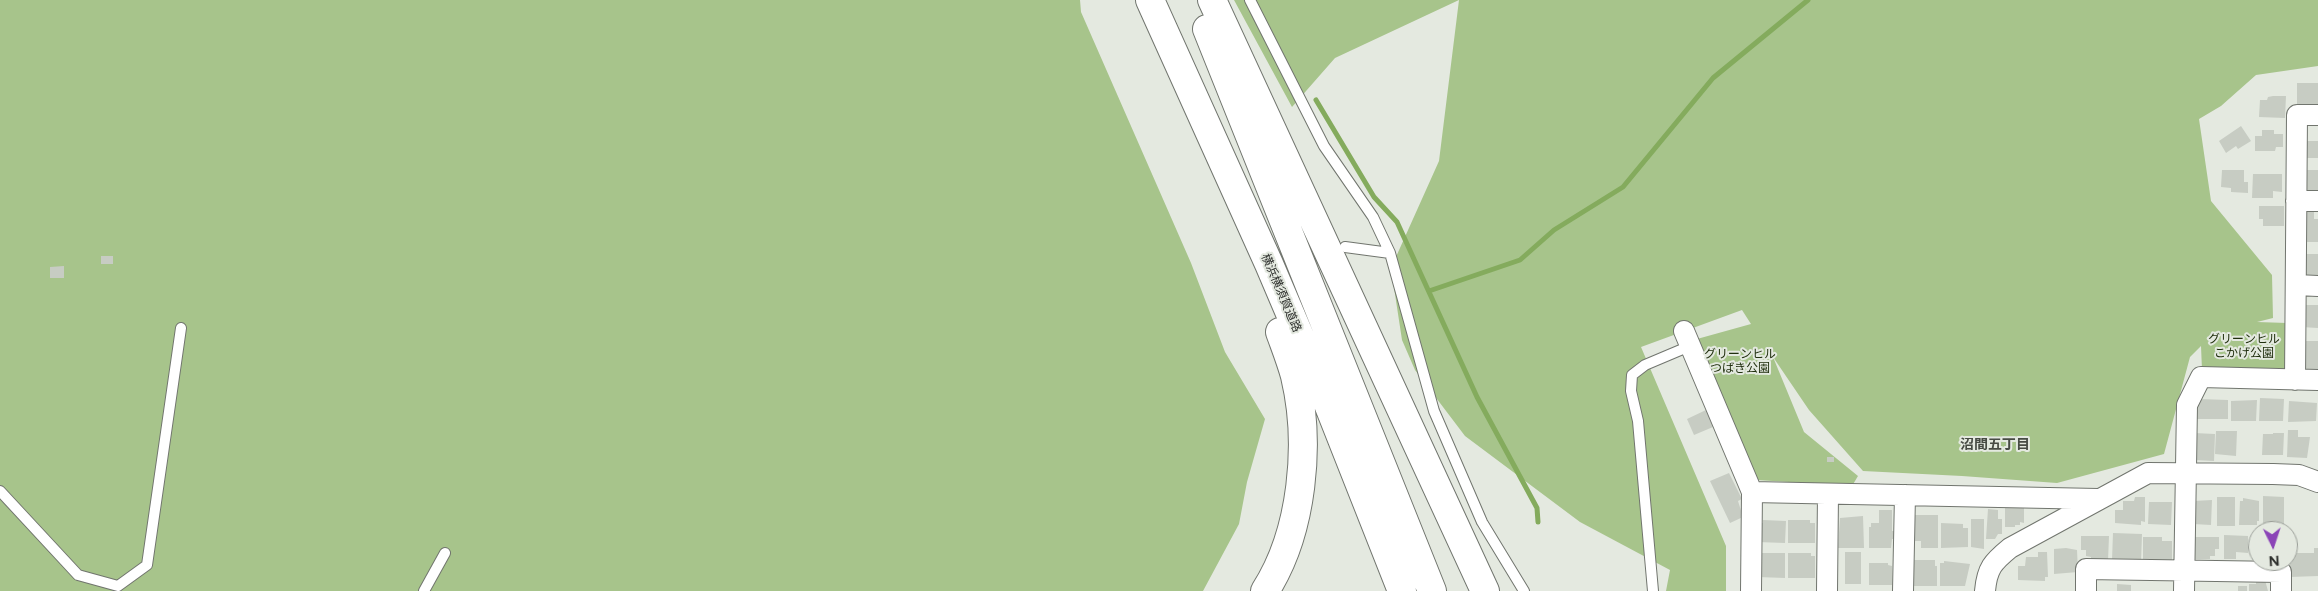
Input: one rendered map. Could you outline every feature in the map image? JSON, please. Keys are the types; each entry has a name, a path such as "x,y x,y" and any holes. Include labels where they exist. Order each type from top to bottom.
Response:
{"highway":[{"path":"1143,0 1277,322 1295,375 1301,429 1300,483 1290,538 1265,591"},
{"name":"横浜横須賀道路","path":"1150,0 1273,273 1321,386 1402,591"},
{"path":"1195,0 1432,591"},
{"path":"1212,0 1485,591"}],"street":[{"path":"2295,380 2297,114 2318,115"},
{"path":"2296,201 2318,201"},
{"path":"2296,286 2318,286"},
{"path":"1687,338 1752,492 1751,591"},
{"path":"2184,591 2187,405 2201,378 2318,380"},
{"path":"1985,591 1986,576 1994,560 2010,548 2148,473 2290,475 2318,482"},
{"path":"1752,492 2100,499"},
{"path":"1827,591 1828,494"},
{"path":"1903,591 1904,495"},
{"path":"2086,591 2086,569 2281,572 2280,591"}],"lane":[{"path":"1250,0 1324,146 1373,216 1390,253 1440,427 1482,522 1524,591"},
{"path":"1346,247 1390,253"},
{"path":"0,491 78,576 118,586 147,565 181,328"},
{"path":"1653,591 1638,421 1631,392 1632,375 1687,338"},
{"path":"424,591 445,553"}],"green space":[{"path":"0,0 1080,0 1081,12 1191,263 1225,352 1265,419 1247,482 1239,524 1203,591 0,591"},
{"path":"1234,0 1459,0 1335,58 1292,107"},
{"path":"1459,0 2318,0 2318,66 2256,75 2221,106 2199,119 2211,201 2272,275 2273,318 2257,322 2287,323 2287,369 2202,370 2201,346 2190,357 2164,454 2057,483 1863,471 1809,410 1773,357 1804,432 1858,476 1852,486 1757,480 1697,339 1751,324 1742,310 1641,347 1726,546 1726,591 1666,591 1670,570 1580,522 1465,436 1415,370 1402,340 1391,268 1439,161"}],"building":[{"path":"2297,83 2318,83 2318,104 2297,104"},
{"path":"2273,96 2286,96 2285,118 2259,117 2260,100 2267,100 2268,97"},
{"path":"2241,126 2251,141 2238,149 2236,146 2226,153 2219,141"},
{"path":"2262,130 2274,130 2274,134 2283,134 2283,147 2276,147 2275,151 2255,151 2255,136 2262,136"},
{"path":"2304,141 2318,141 2318,158 2304,158"},
{"path":"2222,170 2244,170 2244,182 2248,182 2248,193 2231,192 2231,188 2221,187"},
{"path":"2304,170 2318,170 2318,192 2306,194"},
{"path":"2253,174 2282,174 2282,192 2273,191 2273,198 2252,198"},
{"path":"2259,206 2284,206 2284,226 2263,226 2263,219 2259,219"},
{"path":"2303,212 2314,212 2314,219 2318,219 2318,242 2304,242"},
{"path":"2303,254 2318,254 2318,275 2303,275"},
{"path":"101,256 113,256 113,264 101,264"},
{"path":"64,266 64,278 50,278 50,267"},
{"path":"2301,305 2318,305 2318,328 2301,327"},
{"path":"2302,341 2318,341 2318,369 2304,369"},
{"path":"2260,398 2284,399 2283,421 2259,421"},
{"path":"2199,399 2228,400 2228,419 2196,419"},
{"path":"2257,400 2256,421 2231,421 2231,401"},
{"path":"2289,401 2317,403 2316,421 2288,422"},
{"path":"1706,410 1713,427 1694,435 1687,419"},
{"path":"2288,430 2298,430 2298,437 2310,437 2307,458 2287,457"},
{"path":"2216,431 2237,431 2236,456 2215,454"},
{"path":"2194,433 2215,434 2214,461 2194,460"},
{"path":"2284,433 2283,455 2262,455 2263,434"},
{"path":"1827,457 1834,457 1834,462 1827,462"},
{"path":"1729,473 1742,499 1738,501 1743,517 1730,523 1710,481"},
{"path":"2263,496 2284,497 2284,521 2263,521"},
{"path":"2135,497 2145,497 2145,522 2141,521 2141,525 2115,523 2115,510 2123,510 2123,501 2134,501"},
{"path":"2217,497 2235,497 2235,526 2217,526"},
{"path":"2243,498 2259,501 2259,521 2248,521 2248,525 2239,525 2240,501 2243,501"},
{"path":"2212,500 2211,525 2193,524 2193,501"},
{"path":"2149,502 2172,502 2171,525 2148,524"},
{"path":"2005,507 2024,507 2024,523 2020,522 2020,525 2015,525 2015,527 2005,527"},
{"path":"1988,509 1998,510 1998,519 2002,519 2002,534 1998,534 1995,539 1986,539"},
{"path":"1879,510 1892,510 1892,531 1895,531 1895,539 1892,539 1891,548 1869,548 1869,527 1871,527 1871,523 1879,523"},
{"path":"1909,515 1938,515 1938,548 1921,548 1921,541 1911,541"},
{"path":"1863,516 1864,548 1838,548 1840,518"},
{"path":"1971,519 1984,519 1984,549 1971,547"},
{"path":"1763,520 1786,521 1785,543 1757,542 1758,523 1763,523"},
{"path":"1788,520 1810,520 1810,523 1815,523 1815,543 1788,543"},
{"path":"1941,523 1963,524 1963,528 1968,528 1968,547 1941,548"},
{"path":"2113,533 2142,534 2141,563 2112,560"},
{"path":"2224,535 2248,536 2248,553 2236,552 2236,559 2224,559"},
{"path":"2081,536 2109,536 2108,561 2091,561 2091,557 2086,556 2086,550 2081,550"},
{"path":"2143,537 2162,537 2162,541 2172,541 2172,561 2143,563"},
{"path":"2195,537 2219,537 2219,549 2215,549 2215,556 2210,556 2210,559 2195,559"},
{"path":"2066,548 2077,550 2078,572 2054,574 2054,549"},
{"path":"2314,548 2318,548 2318,576 2290,577 2290,571 2298,571 2298,553 2314,553"},
{"path":"1845,552 1861,552 1861,584 1845,584"},
{"path":"2038,552 2047,552 2048,577 2045,577 2045,581 2018,580 2018,566 2025,566 2026,557 2038,557"},
{"path":"1758,553 1785,553 1785,578 1758,577"},
{"path":"1788,553 1811,553 1811,556 1815,556 1815,578 1788,578"},
{"path":"1910,560 1935,560 1935,566 1937,566 1937,586 1909,586"},
{"path":"1944,561 1970,564 1965,586 1940,586 1940,563 1944,563"},
{"path":"1869,563 1888,563 1888,565 1892,566 1892,585 1869,585"},
{"path":"2256,580 2265,580 2268,591 2249,591 2249,584 2256,584"},
{"path":"2117,584 2131,585 2131,591 2117,591"},
{"path":"2238,586 2247,586 2247,591 2238,591"}],"waterway":[{"path":"1429,291 1520,260 1554,230 1623,187 1713,78 1808,0"},
{"path":"1316,100 1374,197 1397,222 1477,397 1537,508 1538,522"}],"district":[{"name":"沼間五丁目","path":"1995,445"}],"park label":[{"name":"グリーンヒル こかげ公園","path":"2244,346"},
{"name":"グリーンヒル つばき公園","path":"1740,361"}]}
